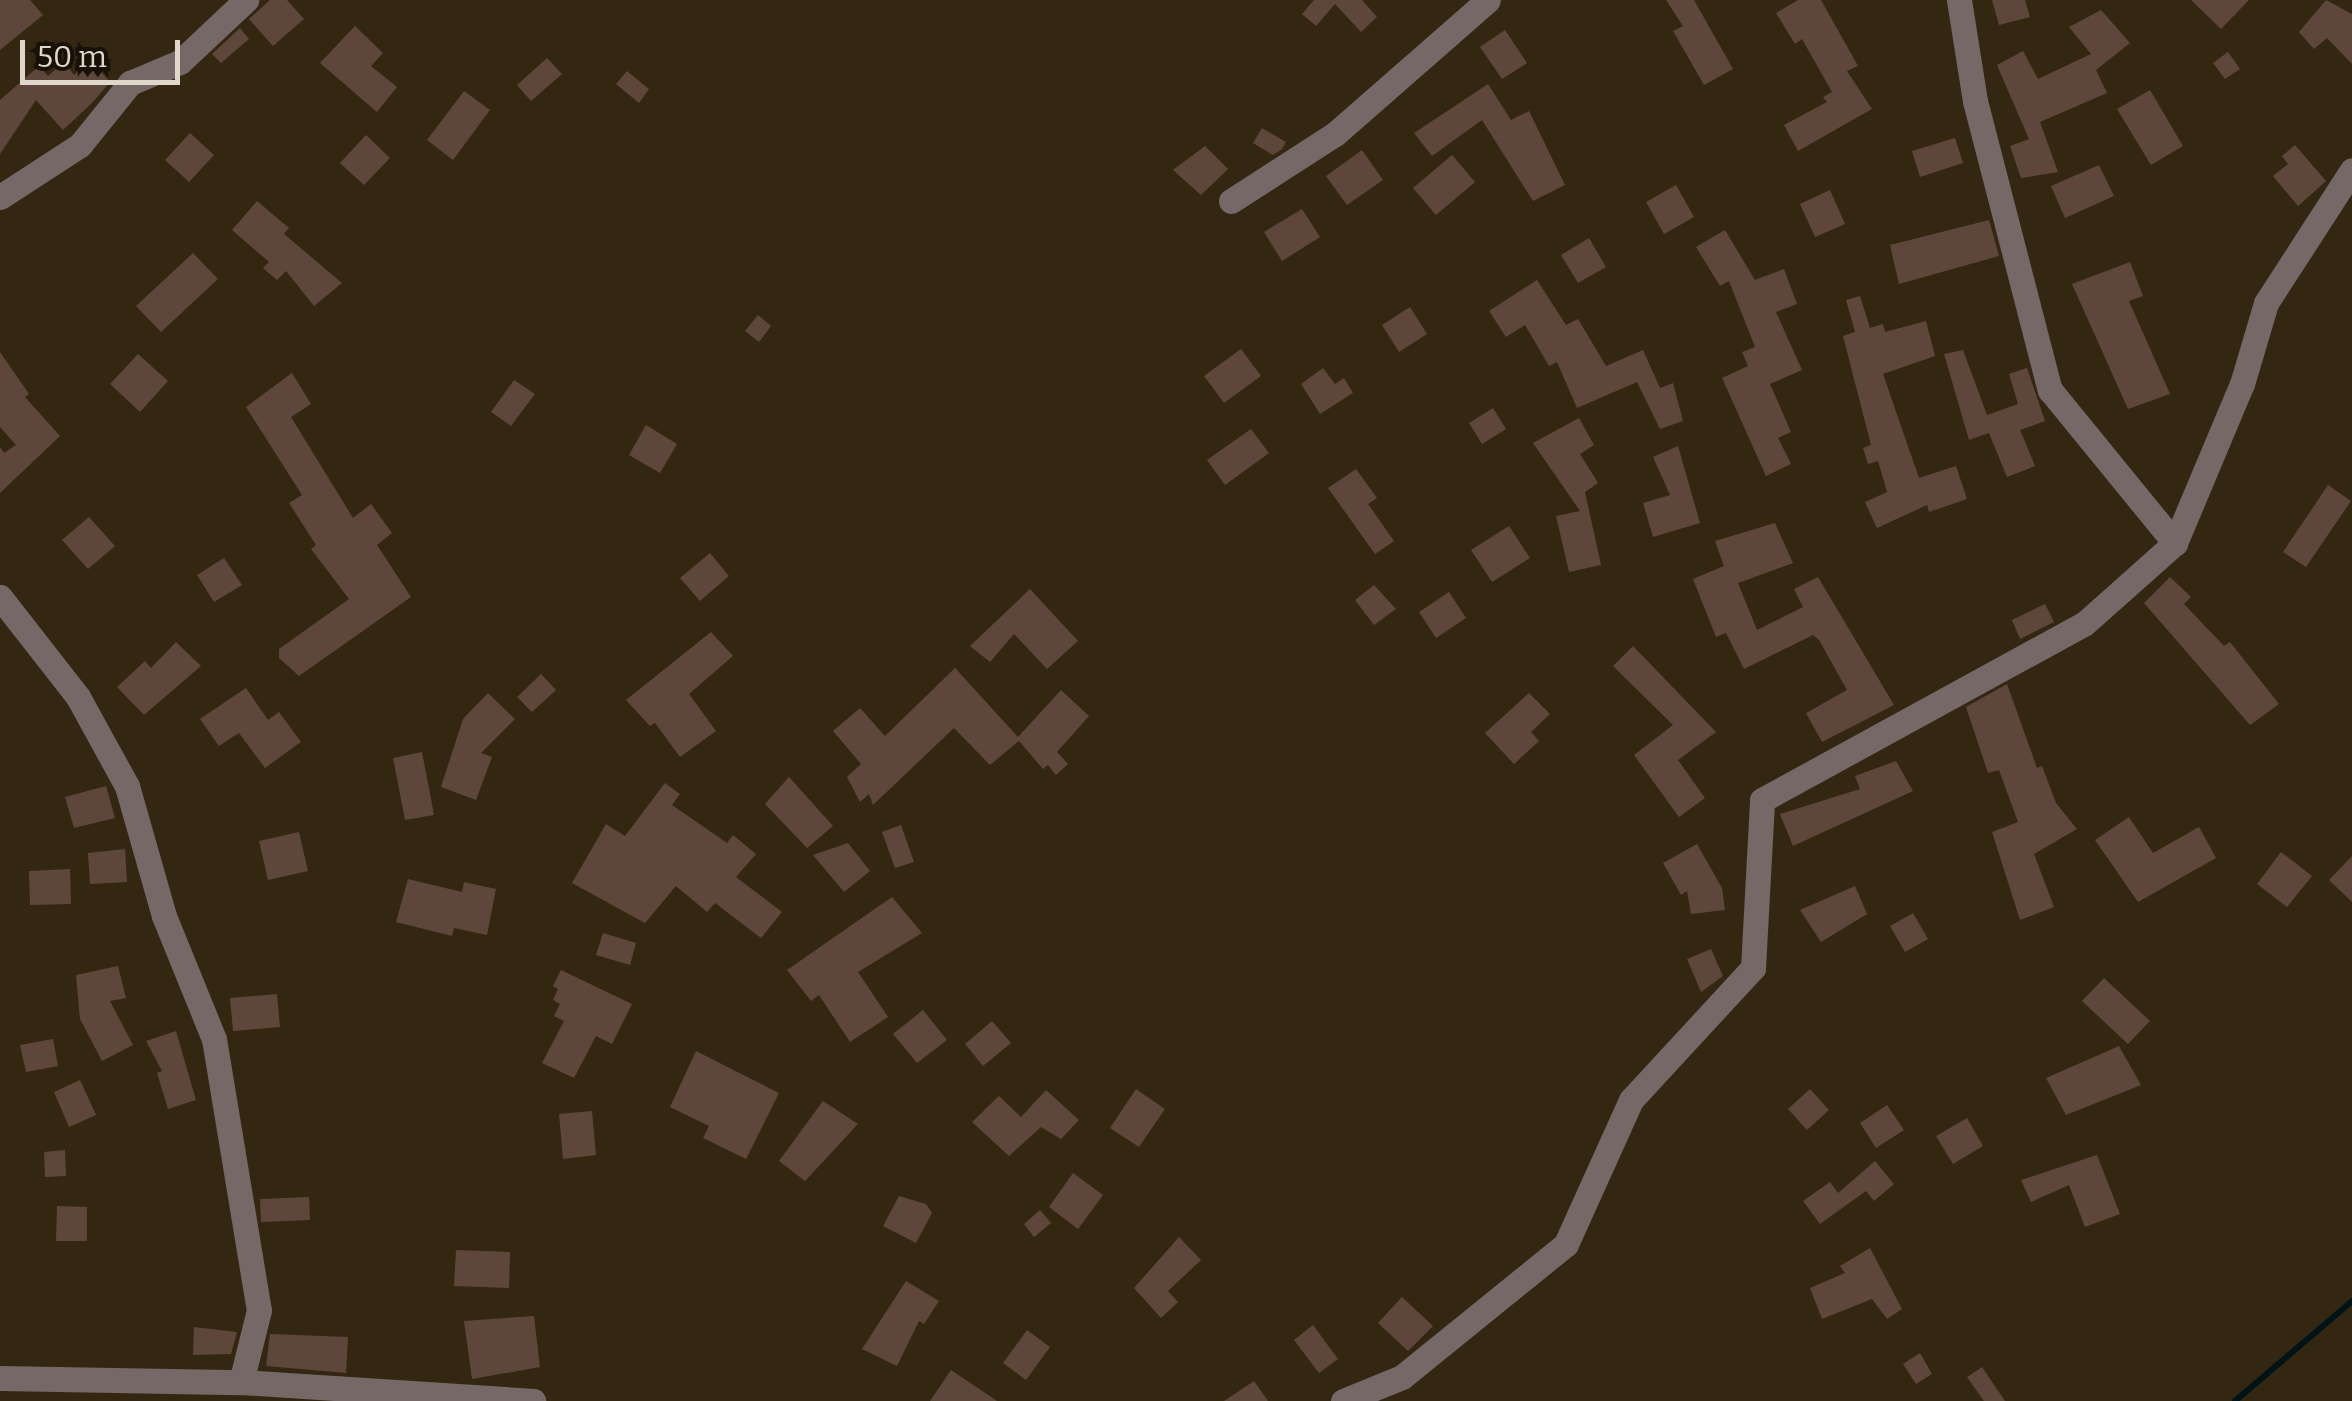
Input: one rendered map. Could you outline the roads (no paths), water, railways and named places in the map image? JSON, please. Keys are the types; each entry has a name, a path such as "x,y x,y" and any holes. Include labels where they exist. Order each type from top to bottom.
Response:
{"street":[{"path":"0,197 80,145 130,83 180,62 246,0"},
{"path":"1231,200 1335,134 1488,0"},
{"path":"1959,0 1975,101 2050,390 2175,543"},
{"path":"1343,1401 1402,1377 1566,1244 1631,1100 1753,968 1762,800 2084,624 2175,543 2242,384 2266,303 2347,177"},
{"path":"2347,177 2352,211"},
{"path":"0,598 78,697 127,786 164,916 214,1038 259,1310 241,1382"},
{"path":"0,1378 241,1382 534,1401"}],"waterway":[{"path":"2235,1401 2352,1301"}]}
